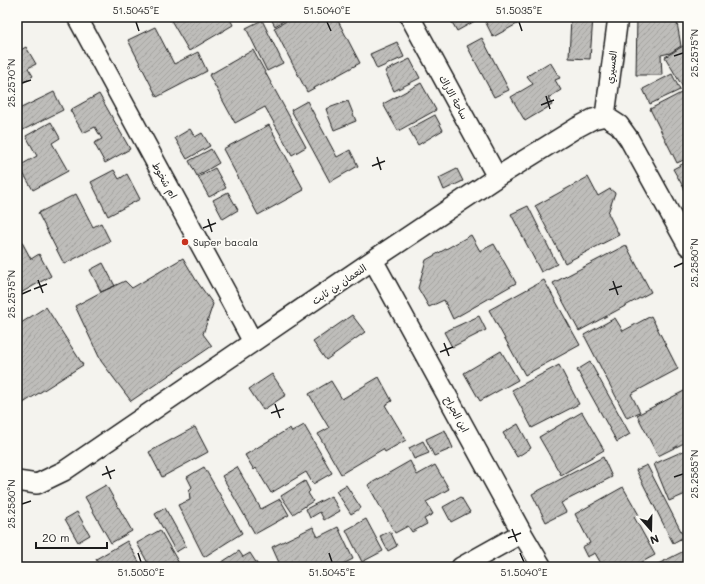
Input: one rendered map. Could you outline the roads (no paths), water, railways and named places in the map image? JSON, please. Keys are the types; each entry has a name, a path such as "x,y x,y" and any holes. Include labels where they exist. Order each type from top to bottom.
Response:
{"street":[{"name":"ام شخوط","path":"77,17 253,342"},
{"name":"ساحة الاراك","path":"410,17 497,177"},
{"name":"العسيري","path":"605,116 618,17"},
{"name":"النعمان بن ثابت","path":"17,481 37,484 64,471 497,177 576,128 593,119 605,116"},
{"path":"605,116 619,125 630,139 688,246"},
{"name":"ابن الجراح","path":"373,260 542,567"},
{"path":"461,567 522,533"}],"place":[{"name":"Super bacala","path":"185,242"}]}
